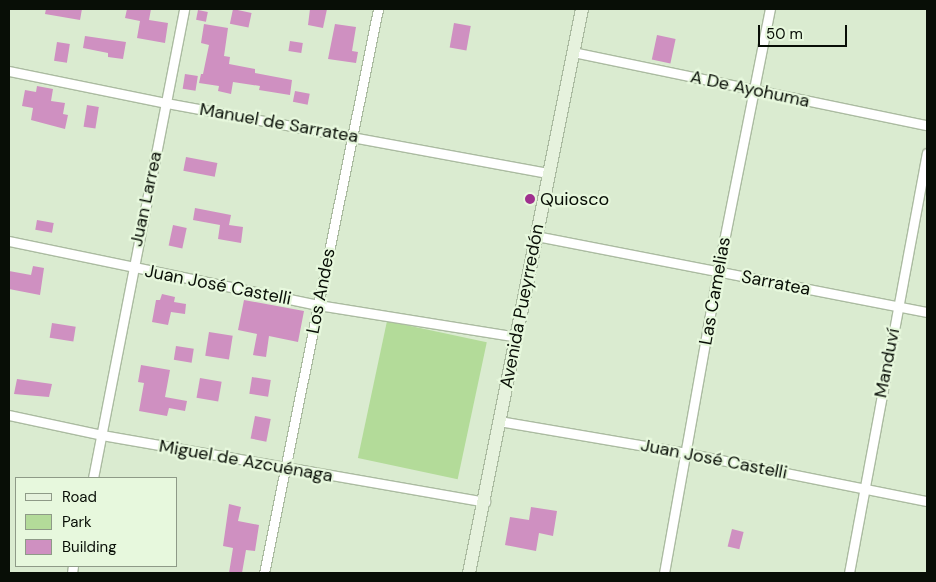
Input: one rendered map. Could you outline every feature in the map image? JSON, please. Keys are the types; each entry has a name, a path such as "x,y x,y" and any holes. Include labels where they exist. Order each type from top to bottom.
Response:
{"main road":[{"name":"Avenida Pueyrredón","path":"469,573 485,502 499,421 582,9"}],"street":[{"name":"Juan Larrea","path":"93,477 132,267 184,9"},
{"name":"Los Andes","path":"264,573 378,9"},
{"name":"Las Camelias","path":"664,573 718,271 770,9"},
{"name":"A De Ayohuma","path":"573,52 927,125"},
{"name":"Manuel de Sarratea","path":"9,71 166,103 549,173"},
{"name":"Manduví","path":"849,573 927,153"},
{"name":"Sarratea","path":"536,236 927,312"},
{"name":"Juan José Castelli","path":"9,242 318,305 517,337"},
{"name":"Miguel de Azcuénaga","path":"9,415 102,435 485,502"},
{"name":"Juan José Castelli","path":"499,421 686,453 927,501"}],"green space":[{"path":"387,321 487,342 458,479 358,458"}],"building":[{"path":"46,9 82,9 80,20 45,14"},
{"path":"127,9 151,9 149,20 168,23 165,43 137,38 140,21 125,18"},
{"path":"233,9 252,13 248,28 230,24"},
{"path":"310,9 327,9 323,28 308,25"},
{"path":"198,10 208,12 206,22 196,20"},
{"path":"454,23 471,26 466,51 450,48"},
{"path":"204,24 228,28 224,56 230,57 229,64 255,69 255,73 292,80 290,95 259,90 260,86 233,82 231,94 218,91 219,86 199,83 201,74 203,74 209,45 201,43"},
{"path":"335,24 356,27 352,51 358,52 356,63 328,59"},
{"path":"657,35 676,39 670,63 652,59"},
{"path":"85,36 126,42 123,59 108,57 108,53 83,48"},
{"path":"290,41 303,43 301,53 288,51"},
{"path":"57,42 70,44 67,63 54,61"},
{"path":"185,74 198,76 195,91 183,89"},
{"path":"37,86 53,89 51,101 65,103 63,114 68,115 65,129 31,120 33,108 22,106 25,90 36,92"},
{"path":"295,91 310,94 308,105 293,102"},
{"path":"87,105 99,107 95,129 84,127"},
{"path":"186,157 217,163 215,177 183,171"},
{"path":"195,208 231,215 229,225 243,227 241,243 218,239 220,225 193,220"},
{"path":"37,220 54,223 52,233 35,230"},
{"path":"173,225 187,228 182,248 169,246"},
{"path":"33,266 44,268 40,295 9,289 9,271 31,275"},
{"path":"162,294 175,297 174,302 186,304 185,314 171,312 168,325 152,322 156,300 160,300"},
{"path":"244,300 304,311 298,342 269,336 266,357 253,355 257,334 238,330"},
{"path":"52,323 76,327 73,342 50,338"},
{"path":"209,332 233,336 229,359 205,356"},
{"path":"176,346 194,349 192,363 174,360"},
{"path":"141,365 170,370 165,397 187,401 185,411 169,408 167,416 139,411 144,383 138,382"},
{"path":"252,377 271,380 268,397 249,394"},
{"path":"200,378 222,382 218,402 197,398"},
{"path":"17,379 52,384 49,397 14,394"},
{"path":"255,416 271,419 266,442 251,439"},
{"path":"229,504 241,507 238,521 259,525 255,551 246,550 242,573 229,573 233,548 223,546"},
{"path":"531,507 557,511 553,536 539,533 536,551 505,545 510,517 529,520"},
{"path":"732,529 744,532 739,549 728,546"}],"place":[{"name":"Quiosco","path":"530,199"}]}
